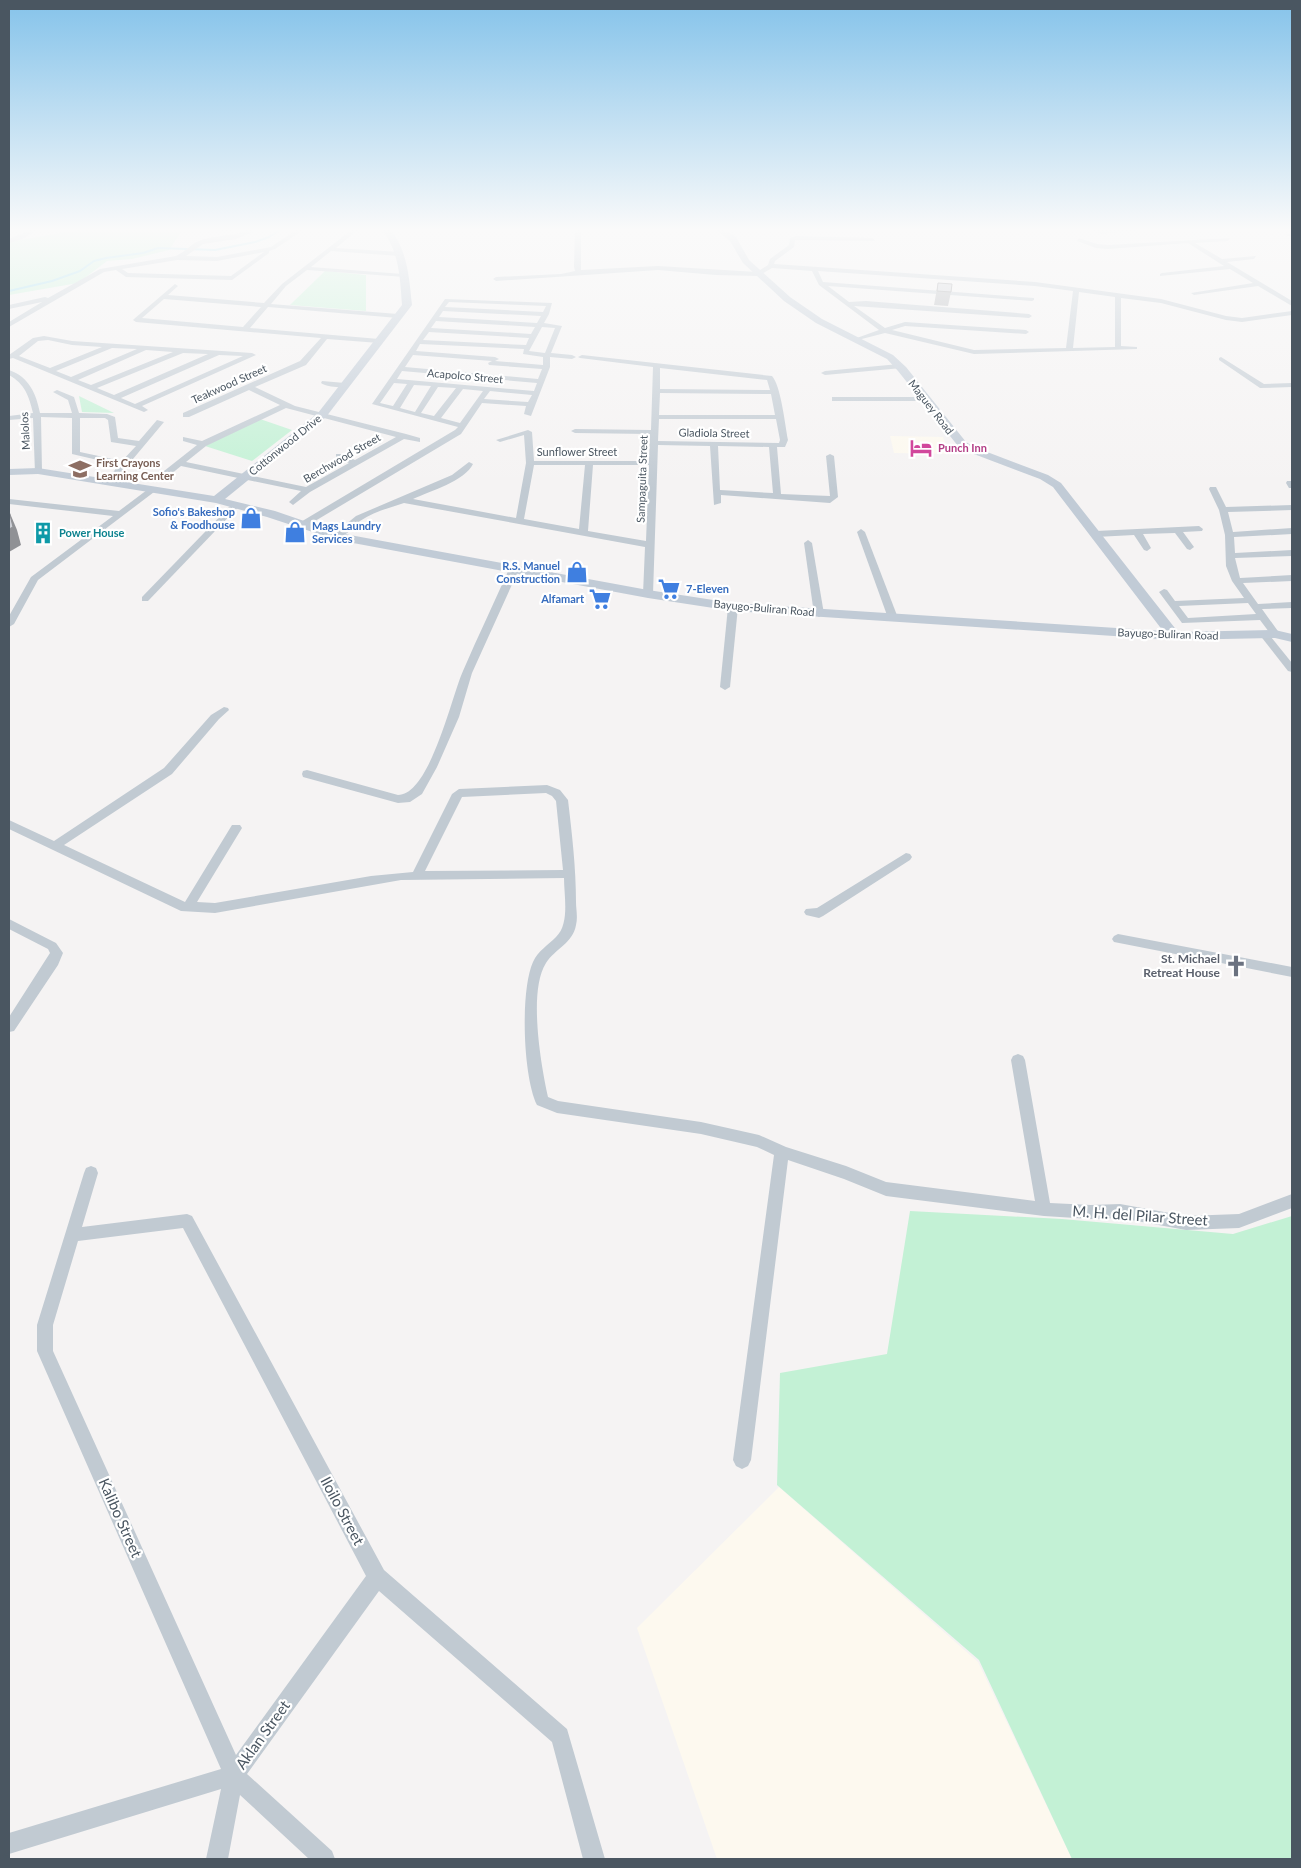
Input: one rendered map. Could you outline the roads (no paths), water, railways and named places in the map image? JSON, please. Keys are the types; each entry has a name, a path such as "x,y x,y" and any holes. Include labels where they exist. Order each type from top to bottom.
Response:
{"street":[{"path":"9,325 25,315"},
{"path":"141,315 136,320 379,341"},
{"path":"245,329 257,315"},
{"path":"388,315 398,316"},
{"path":"438,315 376,404 463,426"},
{"path":"545,315 525,354 572,357"},
{"name":"Maguey Road","path":"811,315 883,353 899,366 962,444 977,452 1044,477 1057,485 1174,636"},
{"path":"863,315 883,330 974,352 1024,342"},
{"path":"1019,315 1029,316 1024,342"},
{"path":"1069,350 1073,315"},
{"path":"1118,315 1118,348"},
{"path":"1215,315 1242,320 1276,315"},
{"name":"Cottonwood Drive","path":"216,500 322,415 398,316"},
{"path":"435,319 540,324 559,327 528,414"},
{"path":"856,340 906,324 1069,350 1135,348"},
{"path":"428,330 534,336"},
{"name":"Teakwood Street","path":"186,415 303,363 326,336"},
{"path":"11,357 40,338 112,346 252,355 134,407"},
{"path":"418,342 527,348"},
{"path":"50,371 112,346"},
{"path":"504,346 492,362 546,367"},
{"path":"70,380 147,348"},
{"path":"90,388 184,350"},
{"path":"114,398 220,352"},
{"path":"412,353 495,359"},
{"path":"11,357 144,410"},
{"path":"582,357 769,378 772,381 775,392 784,442 782,445 773,445 777,496"},
{"path":"1221,359 1263,386 1292,385"},
{"name":"Sampaguita Street","path":"648,594 658,366"},
{"path":"826,373 899,366"},
{"path":"400,369 540,381"},
{"name":"Malolos","path":"9,372 24,381 33,396 37,415 38,471"},
{"name":"Acapolco Street","path":"392,381 537,393"},
{"path":"324,383 345,385"},
{"path":"395,409 412,383"},
{"path":"417,414 436,385"},
{"path":"250,387 286,405 417,440"},
{"path":"436,419 461,387"},
{"path":"302,525 458,432 487,390"},
{"path":"656,391 775,392"},
{"path":"57,392 72,399 76,415 75,452 123,464"},
{"path":"835,399 925,399"},
{"path":"480,402 530,404"},
{"path":"162,478 203,444 286,405"},
{"path":"9,418 37,415 111,417 114,440 141,444"},
{"path":"656,417 779,417"},
{"path":"109,482 160,422"},
{"path":"500,440 528,429 530,463 519,522"},
{"path":"575,431 655,432"},
{"name":"Berchwood Street","path":"294,502 308,490 403,436"},
{"path":"186,439 203,444"},
{"name":"Gladiola Street","path":"655,443 773,445"},
{"path":"714,444 717,503"},
{"path":"339,456 355,463"},
{"path":"716,492 833,499 830,456"},
{"path":"583,533 588,462"},
{"path":"179,463 308,490"},
{"name":"Sunflower Street","path":"530,463 654,463"},
{"path":"337,536 359,518 455,477 467,468 469,464"},
{"name":"Bayugo-Buliran Road","path":"9,472 38,471 216,500 337,536 648,594 733,607 1174,636 1269,634 1292,638"},
{"path":"9,624 34,579 154,489"},
{"path":"1213,489 1224,510 1229,534 1231,566 1237,581 1262,616 1269,634 1292,669"},
{"path":"404,500 651,545"},
{"path":"9,501 121,514"},
{"path":"145,598 236,505"},
{"path":"1224,510 1292,507"},
{"path":"1096,534 1199,529"},
{"path":"1176,530 1190,546"},
{"path":"1229,534 1292,531"},
{"path":"861,532 893,618"},
{"path":"1137,532 1147,548"},
{"path":"808,543 820,614"},
{"path":"1231,556 1292,554"},
{"path":"307,774 398,799 406,799 418,791 432,767 454,717 467,673 514,569"},
{"path":"1237,581 1292,578"},
{"path":"1164,592 1185,621 1262,616"},
{"path":"1173,604 1292,605"},
{"path":"725,687 733,607"},
{"path":"55,846 168,771 215,717 224,710"},
{"path":"9,824 182,906 215,908 371,880 417,876 570,874 562,800 547,789 463,792 458,794 417,876"},
{"path":"189,906 236,828"},
{"path":"810,912 819,913 906,857"},
{"name":"M. H. del Pilar Street","path":"570,874 570,927 557,945 540,960 533,977 531,1002 537,1081 542,1101 557,1107 701,1128 759,1141 782,1152 846,1172 886,1189 1044,1209 1091,1212 1120,1211 1186,1222 1239,1221 1292,1201"},
{"path":"9,924 52,946 57,953 53,962 9,1026"},
{"path":"1118,939 1292,972"},
{"path":"1018,1060 1044,1209"},
{"path":"742,1460 782,1152"},
{"name":"Kalibo Street","path":"91,1173 45,1325 45,1351 234,1775"},
{"name":"Iloilo Street","path":"72,1234 187,1221 378,1577 560,1736 594,1859"},
{"name":"Aklan Street","path":"9,1844 234,1775 378,1577"},
{"path":"217,1859 234,1775"},
{"path":"234,1775 324,1859"}],"place":[{"name":"Punch Inn","path":"921,448"},
{"name":"First Crayons Learning Center","path":"80,469"},
{"name":"Sofio's Bakeshop & Foodhouse","path":"251,518"},
{"name":"Mags Laundry Services","path":"295,532"},
{"name":"Power House","path":"43,533"},
{"name":"R.S. Manuel Construction","path":"577,572"},
{"name":"7-Eleven","path":"669,589"},
{"name":"Alfamart","path":"600,599"},
{"name":"St. Michael Retreat House","path":"1236,966"}]}
